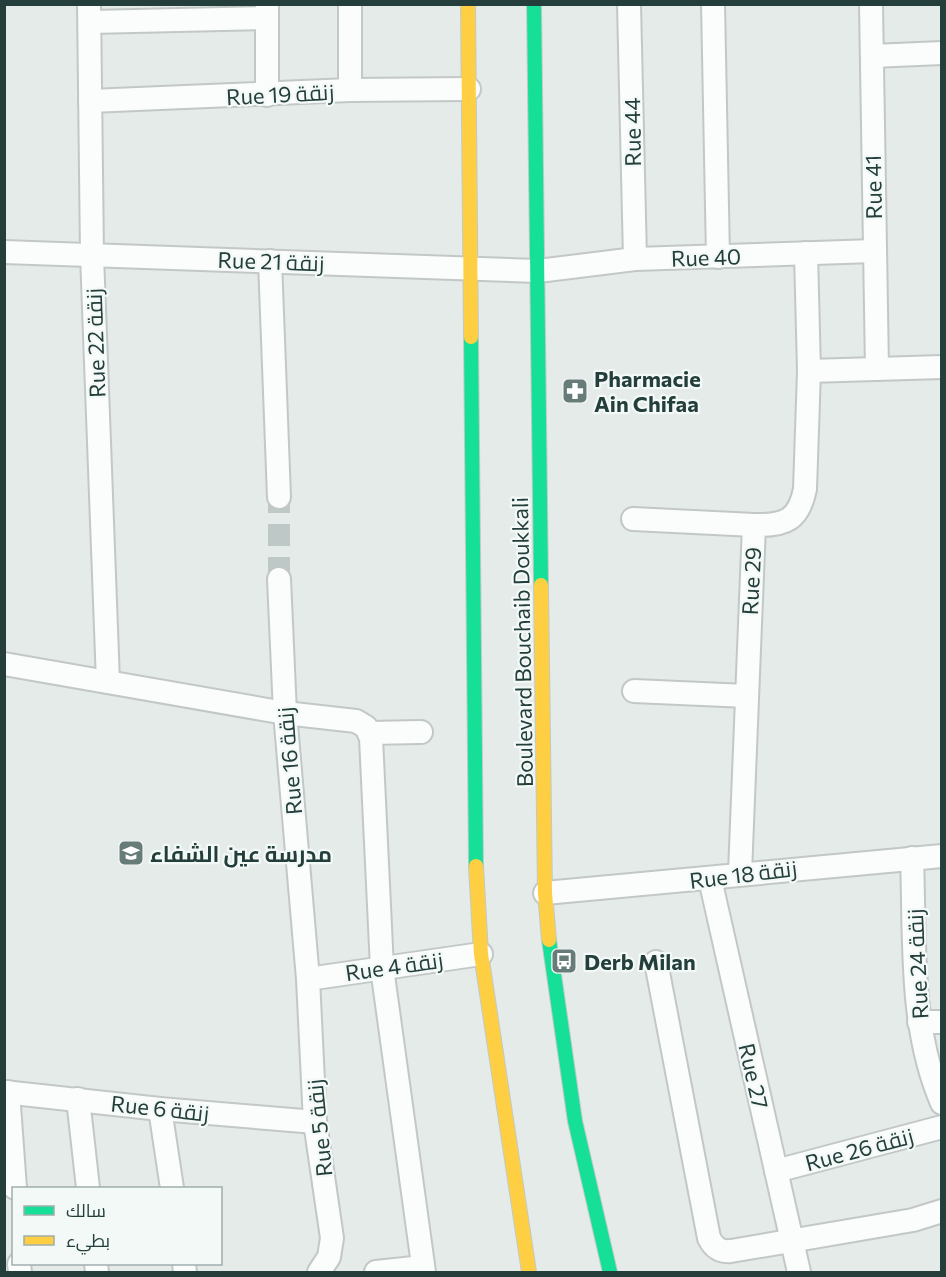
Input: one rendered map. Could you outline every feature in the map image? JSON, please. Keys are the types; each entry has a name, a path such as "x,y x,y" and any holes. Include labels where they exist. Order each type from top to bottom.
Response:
{"main road":[{"path":"468,4 476,889 481,954 529,1272"},
{"name":"Boulevard Bouchaib Doukkali","path":"534,4 545,893 552,974 575,1120 610,1272"}],"street":[{"path":"350,4 350,90"},
{"name":"Rue 44","path":"629,4 635,259"},
{"path":"713,4 718,257"},
{"name":"Rue 41","path":"872,4 877,369"},
{"path":"90,13 267,11 267,95"},
{"name":"Rue 22 زنقة","path":"90,13 92,255 108,682"},
{"path":"872,56 942,53"},
{"name":"Rue 19 زنقة","path":"90,101 350,90 469,89"},
{"name":"Rue 40","path":"538,271 635,259 874,250"},
{"name":"Rue 21 زنقة","path":"4,252 538,271"},
{"name":"Rue 29","path":"740,873 754,525 781,523 795,516 802,505 806,489 809,371 806,254"},
{"path":"270,261 279,497"},
{"path":"809,371 942,367"},
{"path":"633,519 754,525"},
{"name":"Rue 16 زنقة","path":"279,579 285,714 308,979"},
{"path":"4,664 285,714 356,721 366,727 369,733 382,968 423,1270 376,1272"},
{"path":"633,691 747,696"},
{"path":"369,733 422,732"},
{"name":"Rue 18 زنقة","path":"545,893 710,879 740,873 942,856"},
{"name":"Rue 24 زنقة","path":"912,858 919,1022 929,1073 942,1103"},
{"name":"Rue 27","path":"710,879 790,1241 799,1272"},
{"name":"Rue 4 زنقة","path":"308,979 481,954"},
{"path":"656,962 710,1241 715,1247 726,1251 790,1241 913,1220 942,1211"},
{"name":"Rue 5 زنقة","path":"308,979 315,1122 332,1238 329,1257 319,1272"},
{"path":"919,1022 942,1022"},
{"path":"6,1092 15,1187"},
{"name":"Rue 6 زنقة","path":"6,1092 160,1109 315,1122"},
{"path":"78,1099 88,1187"},
{"path":"160,1109 172,1187"},
{"name":"Rue 26 زنقة","path":"776,1171 942,1127"}],"tunnel":[{"path":"279,497 279,579"}],"traffic: fast":[{"path":"534,4 541,585"},
{"path":"471,337 476,866"},
{"path":"549,940 575,1121 610,1272"}],"traffic: slow":[{"path":"468,4 471,337"},
{"path":"541,585 545,893 549,940"},
{"path":"476,866 481,954 529,1272"}],"place":[{"name":"Pharmacie Ain Chifaa","path":"575,391"},
{"name":"مدرسة عين الشفاء","path":"131,853"},
{"name":"Derb Milan","path":"564,961"}]}
